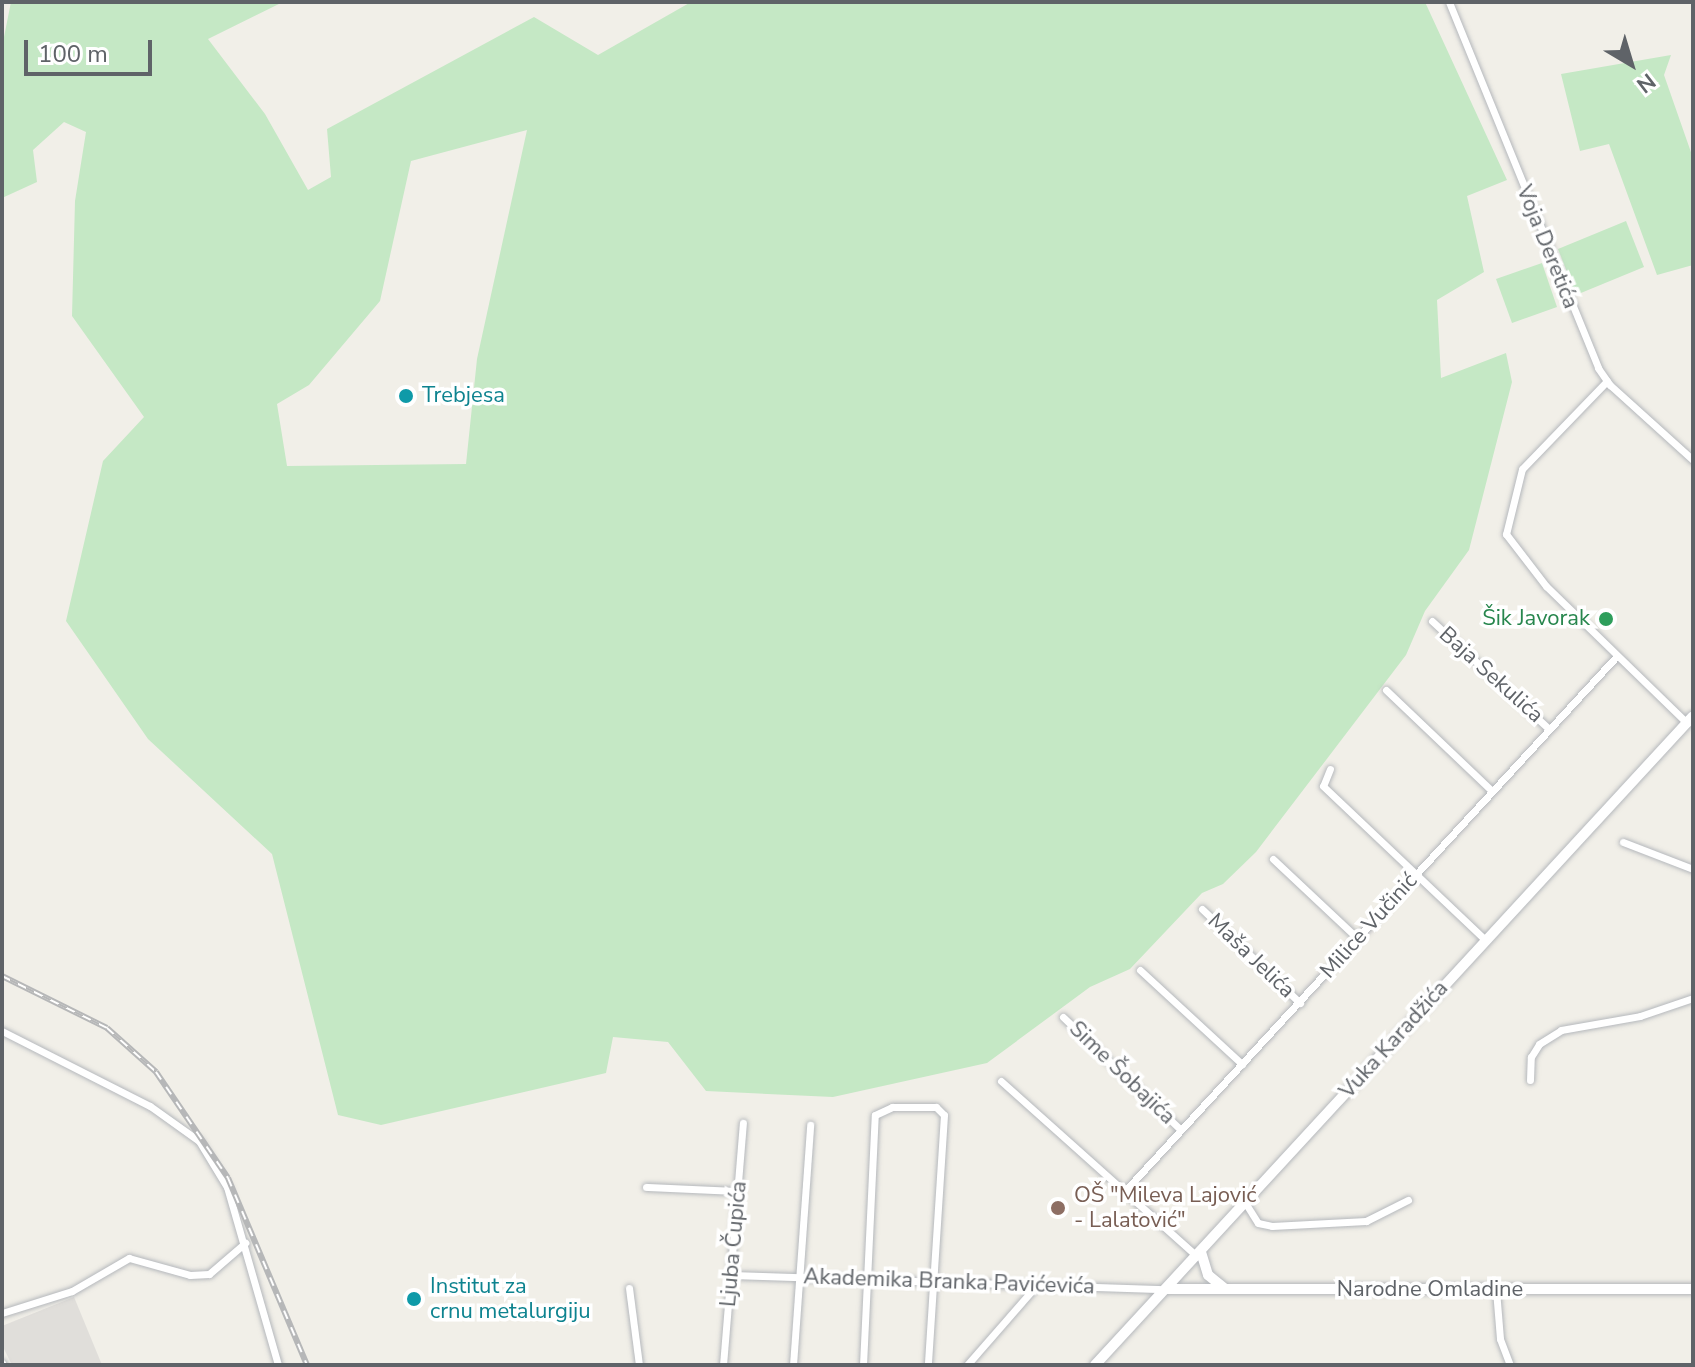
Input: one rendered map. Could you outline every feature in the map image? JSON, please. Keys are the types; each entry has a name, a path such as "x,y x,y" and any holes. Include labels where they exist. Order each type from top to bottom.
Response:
{"street":[{"name":"Voja Deretića","path":"1449,2 1569,302 1607,381 1693,460"},
{"path":"1607,381 1522,469 1506,527 1541,580 1615,658 1691,722"},
{"name":"Baja Sekulića","path":"1432,621 1549,729"},
{"name":"Milice Vučinić","path":"1123,1193 1615,658"},
{"path":"1386,690 1492,791"},
{"name":"Vuka Karadžića","path":"1095,1365 1246,1204 1484,939 1691,722"},
{"path":"1330,769 1323,786 1414,876 1484,939"},
{"path":"1623,842 1693,869"},
{"path":"1273,859 1357,938"},
{"name":"Maša Jelića","path":"1202,909 1300,1003"},
{"path":"1140,970 1242,1064"},
{"path":"1530,1080 1531,1057 1539,1044 1561,1030 1640,1016 1693,998"},
{"name":"Sime Šobajića","path":"1063,1017 1181,1130"},
{"path":"2,1031 150,1106 199,1141 227,1187 278,1365"},
{"path":"1001,1081 1123,1193 1199,1254 1208,1275 1226,1289"},
{"path":"863,1365 875,1115 892,1107 936,1107 944,1115 928,1365"},
{"name":"Ljuba Čupića","path":"723,1365 743,1123"},
{"path":"793,1365 810,1125"},
{"path":"646,1187 738,1191"},
{"path":"1246,1204 1258,1223 1272,1226 1366,1221 1408,1200"},
{"path":"2,1313 72,1291 129,1258 190,1275 209,1274 245,1243"},
{"name":"Akademika Branka Pavićevića","path":"732,1275 801,1276 868,1282 1167,1289"},
{"path":"967,1365 1036,1286"},
{"path":"629,1288 639,1365"},
{"name":"Narodne Omladine","path":"1167,1289 1693,1289"},
{"path":"1496,1290 1500,1339 1510,1365"}],"shaded area":[{"path":"74,1297 102,1365 12,1365 2,1345 2,1326"}],"green space":[{"name":"Trebjesa","path":"11,2 283,2 208,39 265,114 308,190 331,177 327,129 534,17 598,55 691,2 1425,2 1507,180 1467,196 1484,272 1437,300 1441,378 1506,353 1512,382 1469,550 1425,611 1406,655 1256,852 1223,884 1202,893 1130,969 1090,987 987,1063 833,1097 706,1091 668,1042 613,1037 606,1073 381,1125 338,1115 272,854 148,739 66,621 103,461 144,417 72,316 75,201 86,132 64,122 33,150 37,182 2,198 2,47","holes":["527,130 477,359 466,464 287,466 277,404 309,385 380,301 411,161"]},
{"path":"1671,55 1664,75 1693,158 1693,265 1657,275 1609,144 1580,151 1561,74"},
{"path":"1626,221 1644,267 1576,295 1558,249"},
{"path":"1542,263 1557,307 1512,323 1496,279"}],"railway":[{"path":"2,976 107,1028 156,1072 228,1178 307,1365"}],"place":[{"name":"Trebjesa","path":"406,396"},
{"name":"Šik Javorak","path":"1606,619"},
{"name":"OŠ \"Mileva Lajović - Lalatović\"","path":"1058,1208"},
{"name":"Institut za crnu metalurgiju","path":"414,1299"}]}
